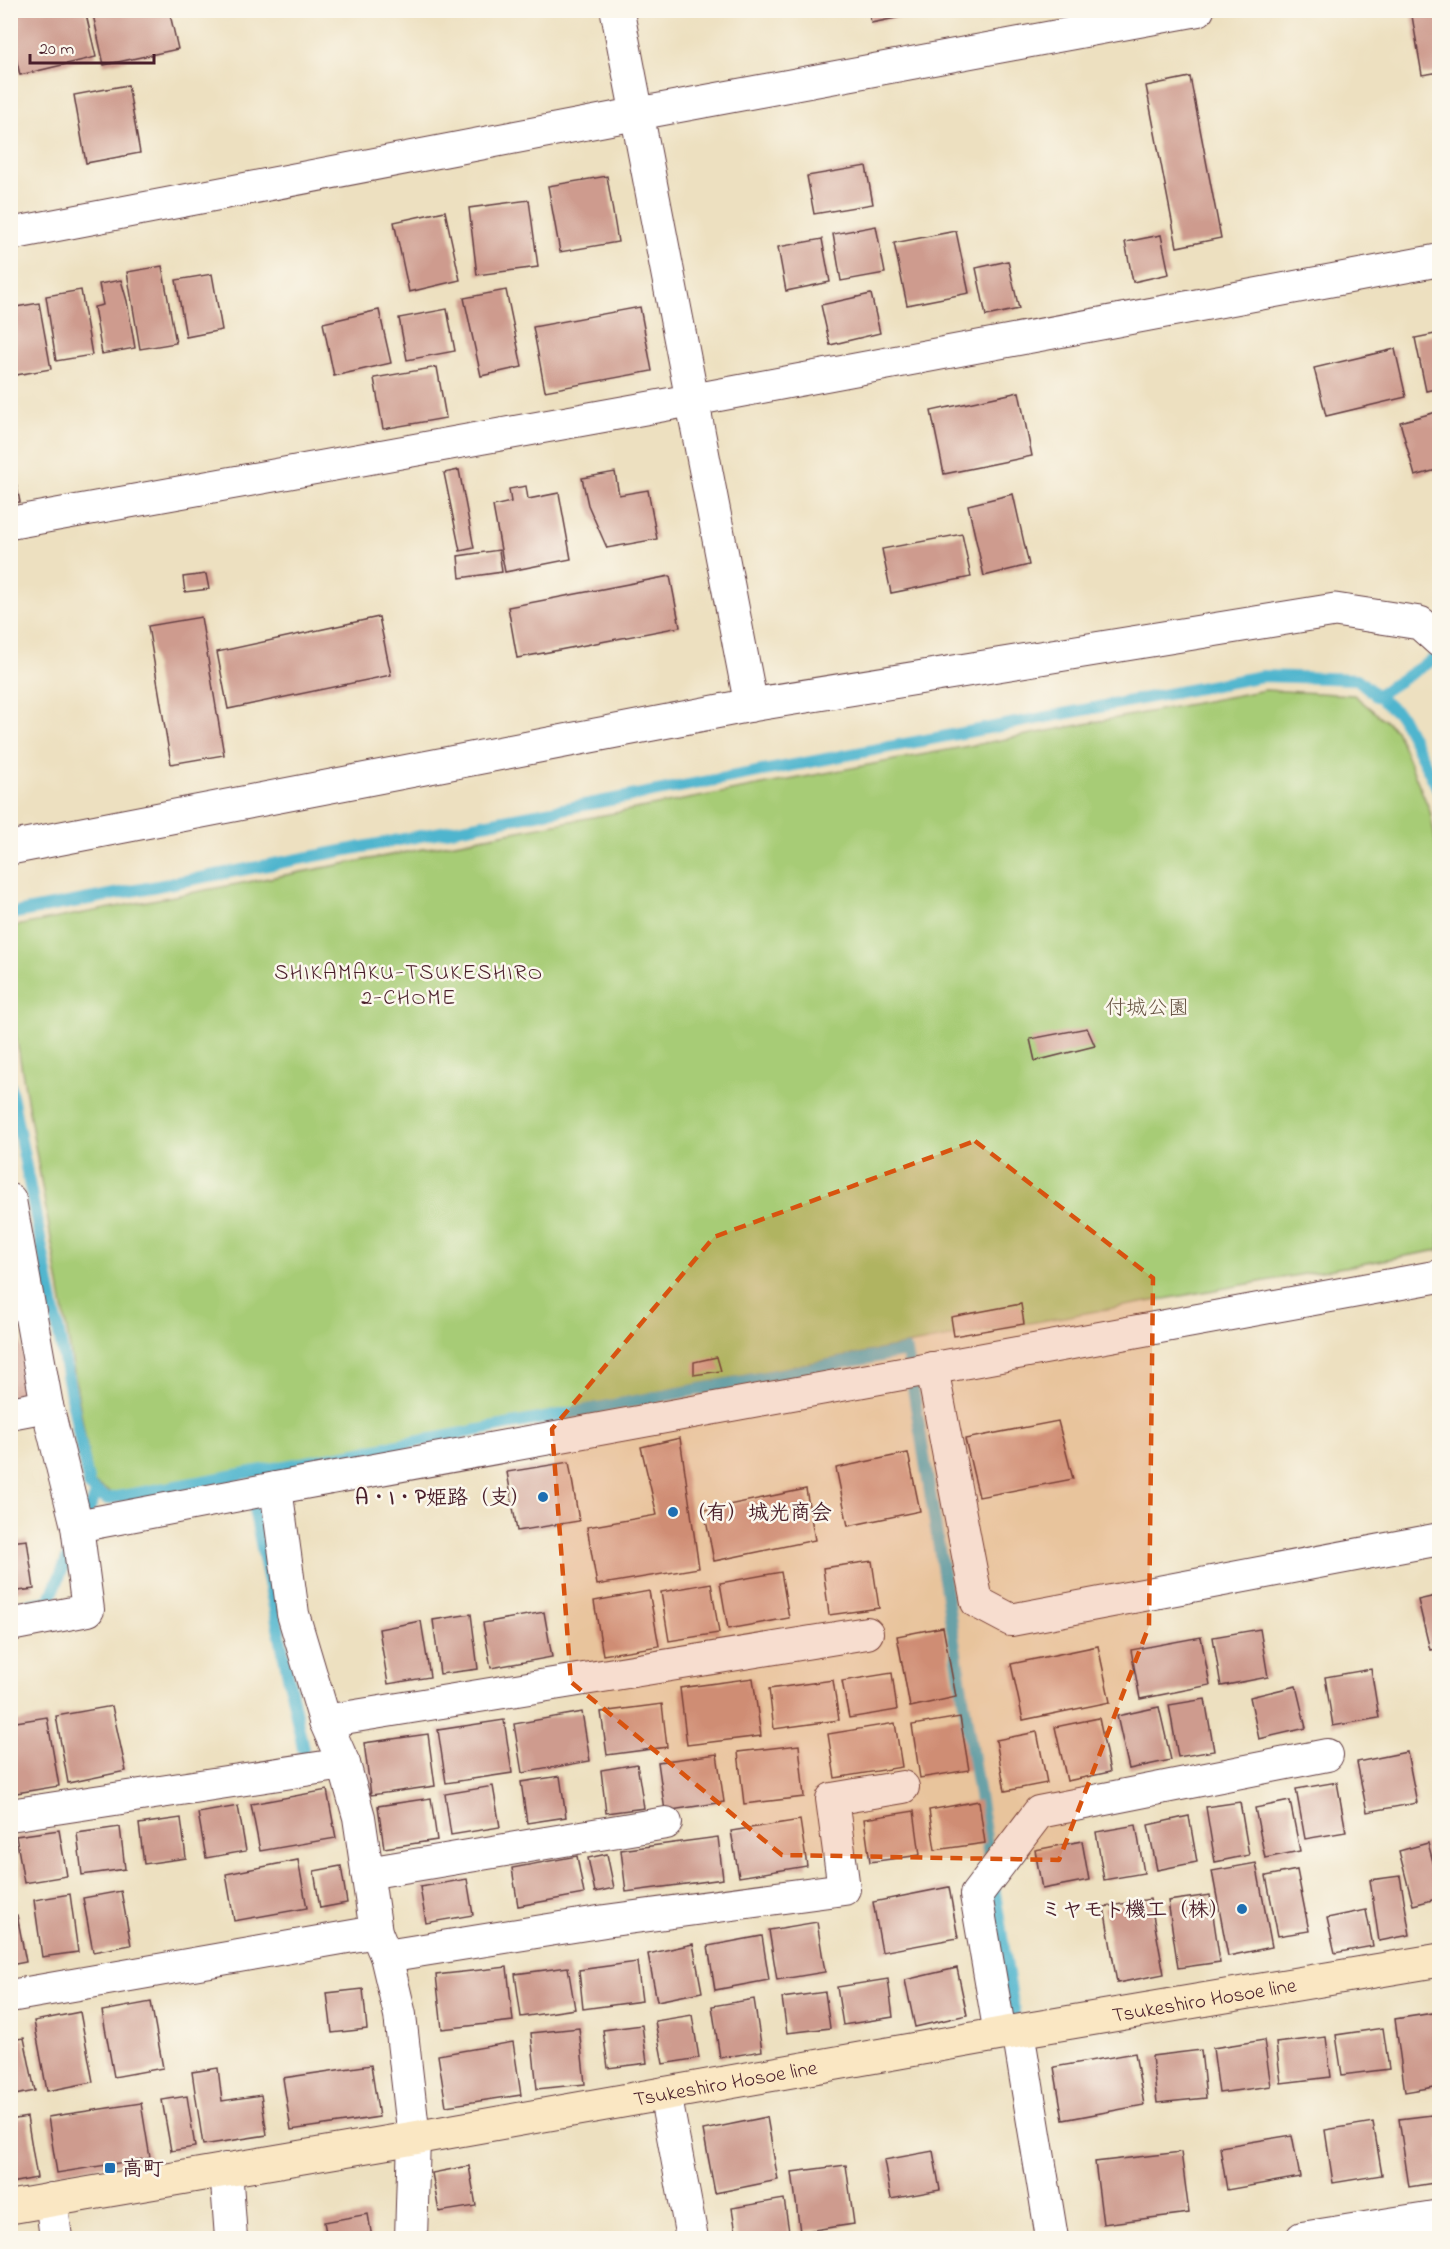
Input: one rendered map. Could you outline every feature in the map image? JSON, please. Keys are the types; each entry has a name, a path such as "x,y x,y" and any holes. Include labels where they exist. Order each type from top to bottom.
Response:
{"main road":[{"name":"Tsukeshiro Hosoe line","path":"10,2207 1009,2032 1440,1960"}],"street":[{"path":"617,10 751,705"},
{"path":"10,234 636,114 1198,10"},
{"path":"10,523 692,400 1440,260"},
{"path":"10,848 751,705 1335,610 1420,623 1437,634"},
{"path":"10,1200 47,1406 77,1526 88,1610 10,1625"},
{"path":"77,1526 1440,1276"},
{"path":"932,1368 977,1602 1011,1620 1440,1539"},
{"path":"10,1413 47,1406"},
{"path":"276,1488 293,1614 325,1721 344,1764 359,1817 367,1874 381,1944 400,2015 414,2138 411,2238"},
{"path":"325,1721 867,1633"},
{"path":"1052,2238 1009,2032 976,1895 1040,1812 1327,1755"},
{"path":"10,1815 344,1764"},
{"path":"10,1996 381,1944 605,1921 844,1890 831,1799 903,1787"},
{"path":"367,1874 666,1823"},
{"path":"665,2093 692,2238"},
{"path":"226,2169 231,2238"},
{"path":"51,2199 56,2238"},
{"path":"1302,2238 1424,2225"}],"highlighted area":[{"path":"975,1141 1153,1278 1149,1626 1059,1860 782,1855 571,1682 552,1429 714,1237"}],"green space":[{"name":"付城公園","path":"1265,690 1354,695 1396,730 1430,811 1439,860 1439,1250 906,1345 112,1494 93,1482 11,1007 10,927"}],"building":[{"path":"25,10 85,10 96,57 20,75 10,32 10,14"},
{"path":"92,10 169,10 178,49 104,65"},
{"path":"869,10 926,10 926,12 871,23"},
{"path":"1411,10 1440,10 1440,72 1422,75"},
{"path":"1190,77 1221,238 1177,247 1146,86"},
{"path":"128,85 140,153 86,163 74,95"},
{"path":"866,166 873,204 814,214 807,176"},
{"path":"607,176 618,242 560,252 548,186"},
{"path":"529,200 538,267 477,275 469,208"},
{"path":"445,211 460,280 409,292 394,222"},
{"path":"876,226 885,273 841,281 833,234"},
{"path":"956,231 969,293 907,305 894,243"},
{"path":"1161,235 1169,274 1133,282 1125,242"},
{"path":"822,239 830,282 786,291 778,247"},
{"path":"1008,261 1019,309 986,316 976,268"},
{"path":"162,266 176,343 140,349 127,272"},
{"path":"212,274 222,330 186,337 176,280"},
{"path":"121,280 135,348 102,354 94,307 103,305 99,284"},
{"path":"81,290 92,355 56,361 46,296"},
{"path":"506,290 522,367 481,376 464,298"},
{"path":"871,294 880,333 830,345 821,305"},
{"path":"39,303 51,369 10,376 10,308"},
{"path":"640,307 652,371 545,391 533,327"},
{"path":"447,309 455,351 407,360 399,318"},
{"path":"379,310 391,363 334,376 323,323"},
{"path":"1440,333 1440,388 1426,391 1415,338"},
{"path":"1395,349 1406,397 1326,416 1314,368"},
{"path":"437,367 446,418 383,429 374,378"},
{"path":"1019,392 1032,456 944,474 931,411"},
{"path":"1440,411 1440,469 1415,476 1400,422"},
{"path":"10,453 20,502 10,503"},
{"path":"459,470 474,548 460,551 444,473"},
{"path":"615,472 619,495 648,490 657,539 607,548 588,505 582,478"},
{"path":"526,486 528,499 559,493 571,559 505,572 493,506 511,502 509,489"},
{"path":"1013,494 1029,565 984,576 968,505"},
{"path":"962,534 971,577 891,593 882,549"},
{"path":"499,550 502,572 460,578 458,556"},
{"path":"206,574 209,589 185,592 183,577"},
{"path":"670,576 680,627 517,658 508,607"},
{"path":"201,617 224,755 171,764 148,626"},
{"path":"379,617 391,675 228,709 217,652"},
{"path":"1087,1028 1095,1046 1035,1061 1030,1039"},
{"path":"12,1294 31,1396 10,1400 10,1295"},
{"path":"1021,1304 1024,1324 954,1336 951,1317"},
{"path":"717,1357 721,1371 694,1375 694,1362"},
{"path":"1058,1421 1073,1479 979,1497 965,1439"},
{"name":"（有）城光商会","path":"680,1438 699,1568 597,1585 587,1527 657,1515 641,1447"},
{"path":"908,1453 920,1511 848,1526 836,1468"},
{"name":"A・I・P姫路（支）","path":"569,1462 579,1521 517,1531 507,1472"},
{"path":"806,1489 815,1540 714,1561 704,1510"},
{"path":"27,1540 34,1589 10,1592 10,1542"},
{"path":"872,1561 879,1608 829,1615 823,1568"},
{"path":"781,1572 789,1618 728,1629 720,1583"},
{"path":"711,1583 719,1633 669,1641 661,1592"},
{"path":"649,1591 659,1646 603,1655 594,1601"},
{"path":"1440,1595 1440,1648 1430,1650 1418,1600"},
{"path":"544,1612 552,1657 491,1668 483,1623"},
{"path":"471,1614 478,1669 440,1674 433,1620"},
{"path":"421,1621 430,1677 388,1684 379,1629"},
{"path":"943,1627 956,1697 910,1707 897,1636"},
{"path":"1260,1629 1268,1677 1221,1686 1213,1637"},
{"path":"1201,1637 1210,1685 1140,1699 1131,1650"},
{"path":"1098,1646 1110,1702 1023,1720 1011,1664"},
{"path":"1371,1669 1379,1718 1333,1726 1325,1677"},
{"path":"892,1673 897,1710 849,1718 842,1681"},
{"path":"753,1678 761,1736 687,1745 680,1688"},
{"path":"833,1680 839,1720 774,1729 769,1689"},
{"path":"1296,1686 1306,1728 1259,1739 1250,1697"},
{"path":"1205,1699 1214,1751 1178,1757 1169,1705"},
{"path":"662,1704 667,1747 607,1755 601,1712"},
{"path":"112,1706 126,1771 68,1783 56,1716"},
{"path":"1159,1707 1171,1760 1129,1769 1117,1716"},
{"path":"582,1712 590,1761 522,1773 514,1724"},
{"path":"47,1717 59,1786 10,1794 10,1723"},
{"path":"960,1717 969,1770 920,1778 912,1725"},
{"path":"1099,1718 1110,1772 1067,1781 1055,1727"},
{"path":"504,1720 512,1773 446,1783 438,1730"},
{"path":"895,1723 902,1767 835,1778 828,1734"},
{"path":"1037,1732 1047,1783 1005,1791 996,1740"},
{"path":"428,1734 435,1786 371,1795 364,1743"},
{"path":"799,1745 804,1797 744,1804 738,1752"},
{"path":"1407,1752 1417,1803 1367,1812 1357,1762"},
{"path":"717,1754 724,1802 665,1811 658,1762"},
{"path":"637,1764 644,1808 606,1813 601,1770"},
{"path":"560,1776 566,1817 527,1823 521,1782"},
{"path":"1337,1782 1346,1832 1305,1839 1296,1789"},
{"path":"493,1786 500,1827 451,1835 445,1794"},
{"path":"327,1790 336,1838 260,1851 251,1804"},
{"path":"431,1798 437,1840 384,1848 378,1806"},
{"path":"979,1801 985,1843 935,1850 929,1810"},
{"path":"1290,1801 1300,1851 1265,1858 1255,1808"},
{"path":"1240,1802 1249,1855 1215,1862 1206,1807"},
{"path":"238,1806 246,1851 206,1858 198,1813"},
{"path":"914,1811 920,1855 870,1862 864,1819"},
{"path":"1189,1816 1197,1862 1157,1870 1148,1825"},
{"path":"181,1818 186,1858 144,1864 139,1824"},
{"path":"800,1820 807,1866 739,1877 731,1831"},
{"path":"1136,1825 1144,1873 1104,1880 1096,1832"},
{"path":"120,1827 125,1869 82,1875 77,1833"},
{"path":"59,1830 67,1876 24,1883 16,1836"},
{"path":"718,1837 723,1879 626,1892 621,1850"},
{"path":"1082,1841 1089,1880 1042,1889 1035,1850"},
{"path":"1428,1843 1440,1888 1440,1898 1413,1905 1399,1851"},
{"path":"607,1854 614,1888 595,1892 588,1858"},
{"path":"577,1856 584,1894 518,1906 512,1868"},
{"path":"298,1860 307,1908 234,1921 226,1874"},
{"name":"ミヤモト機工（株）","path":"1256,1863 1272,1947 1228,1956 1212,1871"},
{"path":"341,1866 347,1903 320,1908 314,1871"},
{"path":"1297,1870 1309,1931 1278,1936 1266,1876"},
{"path":"1400,1876 1410,1935 1379,1941 1370,1880"},
{"path":"467,1879 473,1915 426,1923 420,1887"},
{"path":"949,1887 958,1938 882,1952 873,1902"},
{"path":"121,1891 131,1945 93,1952 83,1898"},
{"path":"70,1894 78,1952 42,1957 34,1900"},
{"path":"1210,1895 1220,1962 1178,1968 1168,1901"},
{"path":"1150,1899 1164,1974 1117,1983 1104,1907"},
{"path":"1366,1910 1373,1946 1335,1953 1327,1918"},
{"path":"17,1915 26,1962 10,1965 10,1916"},
{"path":"817,1922 825,1972 777,1980 769,1930"},
{"path":"762,1936 769,1980 715,1990 708,1946"},
{"path":"693,1944 702,1992 657,2001 648,1954"},
{"path":"637,1962 642,2001 583,2009 579,1970"},
{"path":"507,1967 513,2021 442,2029 436,1975"},
{"path":"568,1967 575,2009 521,2017 515,1974"},
{"path":"957,1968 967,2015 915,2027 905,1980"},
{"path":"888,1979 893,2017 843,2025 837,1987"},
{"path":"363,1989 367,2029 332,2033 327,1993"},
{"path":"825,1992 830,2028 787,2033 782,1998"},
{"path":"754,1999 762,2051 720,2058 712,2006"},
{"path":"151,2002 163,2068 114,2077 102,2011"},
{"path":"80,2012 93,2082 47,2091 34,2021"},
{"path":"1440,2012 1440,2086 1405,2092 1395,2019"},
{"path":"692,2015 699,2058 663,2064 655,2021"},
{"path":"642,2025 647,2063 608,2068 603,2030"},
{"path":"579,2028 585,2084 537,2089 531,2033"},
{"path":"1383,2028 1389,2069 1342,2075 1336,2035"},
{"path":"1326,2037 1331,2077 1281,2083 1276,2043"},
{"path":"24,2038 35,2091 10,2096 10,2040"},
{"path":"1264,2040 1271,2086 1219,2093 1213,2048"},
{"path":"513,2042 521,2095 446,2106 438,2055"},
{"path":"1201,2050 1206,2098 1157,2103 1152,2056"},
{"path":"1135,2053 1144,2105 1063,2120 1054,2067"},
{"path":"371,2065 379,2117 291,2130 283,2078"},
{"path":"218,2068 222,2101 261,2095 267,2135 203,2145 192,2072"},
{"path":"187,2096 195,2147 171,2151 162,2100"},
{"path":"141,2103 150,2158 57,2173 48,2117"},
{"path":"1440,2114 1440,2182 1409,2187 1399,2119"},
{"path":"27,2117 37,2178 10,2183 10,2120"},
{"path":"767,2117 778,2180 715,2193 703,2130"},
{"path":"1373,2122 1382,2175 1333,2183 1325,2130"},
{"path":"1292,2135 1300,2177 1227,2190 1220,2147"},
{"path":"933,2151 940,2190 891,2199 884,2160"},
{"path":"1181,2152 1189,2213 1103,2224 1095,2162"},
{"path":"846,2165 854,2224 800,2232 792,2172"},
{"path":"469,2166 476,2206 439,2212 432,2173"},
{"path":"784,2199 790,2238 737,2238 732,2208"},
{"path":"368,2214 372,2238 327,2238 324,2222"}],"waterway":[{"path":"1376,696 1440,655"},
{"path":"10,914 1262,676 1357,679 1401,716 1440,793"},
{"path":"10,1086 89,1486 106,1499 907,1351 1014,2011"},
{"path":"83,1523 97,1492"},
{"path":"251,1494 303,1749"},
{"path":"10,1608 49,1601 72,1547"}],"place":[{"name":"A・I・P姫路（支）","path":"543,1497"},
{"name":"（有）城光商会","path":"673,1512"},
{"name":"ミヤモト機工（株）","path":"1242,1909"},
{"name":"高町","path":"110,2168"}],"district":[{"name":"SHIKAMAKU-TSUKESHIRO 2-CHOME","path":"409,984"}]}
